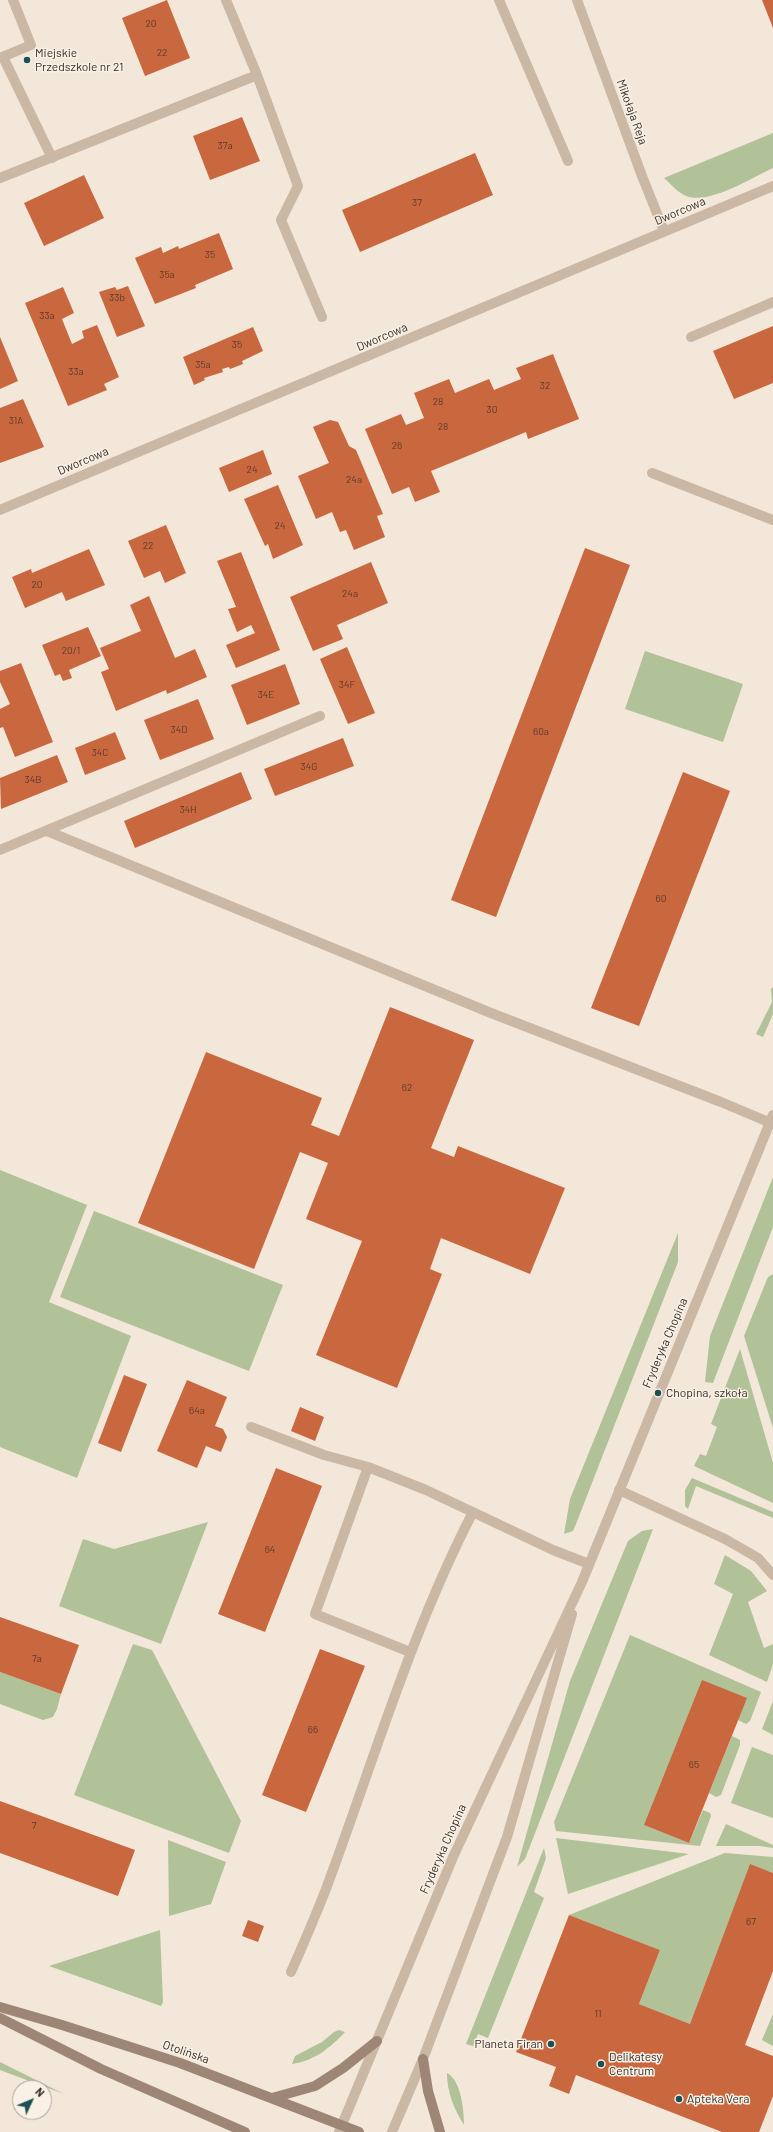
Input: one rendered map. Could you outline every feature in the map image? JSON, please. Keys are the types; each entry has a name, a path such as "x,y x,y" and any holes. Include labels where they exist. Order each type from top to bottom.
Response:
{"main road":[{"name":"Otolińska","path":"0,2007 62,2024 180,2063 272,2098 340,2129 359,2132"},
{"path":"0,2018 101,2069 245,2132"},
{"path":"272,2098 314,2086 343,2068 377,2041"},
{"path":"423,2060 428,2091 440,2132"}],"street":[{"path":"13,0 31,45 2,57 52,158"},
{"path":"226,0 257,75 298,186 281,220 322,317"},
{"path":"500,0 568,161"},
{"name":"Mikołaja Reja","path":"577,0 664,231"},
{"path":"0,178 257,75"},
{"name":"Dworcowa","path":"0,510 601,260 664,231 773,186"},
{"path":"691,338 773,302"},
{"path":"652,473 773,520"},
{"path":"0,850 320,716"},
{"path":"47,831 484,1010 772,1121"},
{"name":"Fryderyka Chopina","path":"340,2129 454,1857 582,1582 772,1121"},
{"path":"251,1427 324,1455 368,1467 426,1490 553,1550 589,1564"},
{"path":"368,1467 315,1614 410,1652"},
{"path":"619,1490 725,1539 758,1558 773,1575"},
{"path":"291,1972 326,1890 410,1652 451,1554 473,1512"},
{"name":"Fryderyka Chopina","path":"392,2132 423,2060 507,1837 582,1582"}],"green space":[{"path":"773,133 773,168 742,184 718,194 695,198 686,196 664,178"},
{"path":"645,651 743,684 723,742 625,709"},
{"path":"773,987 773,1014 763,1037 756,1034 772,1002 771,989"},
{"path":"0,1170 87,1205 49,1302 131,1336 77,1478 0,1447"},
{"path":"773,1177 773,1227 713,1383 705,1382 710,1336"},
{"path":"94,1211 283,1285 249,1371 60,1297"},
{"path":"678,1233 678,1262 576,1524 573,1531 564,1534 570,1499"},
{"path":"773,1274 773,1428 744,1336 768,1277"},
{"path":"740,1349 773,1463 773,1503 694,1466 700,1454 706,1456 717,1427 711,1424"},
{"path":"692,1478 773,1512 773,1518 696,1486 688,1509 685,1506 685,1490"},
{"path":"208,1522 161,1644 59,1606 83,1539 114,1549"},
{"path":"653,1529 525,1859 517,1867 570,1681 628,1541 642,1531"},
{"path":"725,1555 751,1571 767,1591 748,1602 764,1648 773,1644 773,1664 767,1682 709,1655 733,1594 714,1584"},
{"path":"630,1635 761,1692 750,1721 746,1724 738,1720 644,1825 689,1843 703,1810 710,1813 711,1816 700,1846 556,1831 554,1822"},
{"path":"133,1644 152,1650 241,1821 229,1853 74,1795"},
{"path":"0,1672 61,1694 53,1717 43,1720 0,1704"},
{"path":"773,1701 773,1735 762,1729"},
{"path":"732,1736 740,1740 740,1745 721,1795 716,1797 709,1793"},
{"path":"752,1747 773,1755 773,1818 731,1803"},
{"path":"726,1824 773,1845 773,1848 760,1846 716,1846"},
{"path":"556,1838 689,1854 568,1894"},
{"path":"168,1840 226,1862 211,1904 169,1916"},
{"path":"544,1848 546,1858 534,1892 544,1898 488,2038 478,2034 473,2046 466,2044"},
{"path":"725,1853 773,1857 773,1873 750,1865 690,2024 639,2004 660,1950 569,1915"},
{"path":"160,1930 163,2002 161,2006 49,1966"},
{"path":"773,2014 773,2046 762,2040"},
{"path":"339,2030 345,2032 321,2053 307,2060 292,2064 295,2056 322,2042 334,2032"},
{"path":"0,2062 36,2080 27,2080 0,2070"},
{"path":"447,2073 456,2082 459,2089 464,2125 452,2100 448,2087"}],"building":[{"path":"167,0 190,58 145,76 122,18"},
{"path":"762,0 773,0 773,28"},
{"path":"242,117 260,161 210,180 193,136"},
{"path":"475,153 493,195 360,252 342,210"},
{"path":"84,175 104,218 44,246 24,203"},
{"path":"219,233 233,269 195,285 196,288 155,304 135,258 161,247 163,253 178,246 179,249"},
{"path":"128,286 145,326 117,337 99,292 115,287 117,290"},
{"path":"63,287 74,313 62,319 72,344 84,338 82,331 97,325 119,377 104,384 107,390 68,406 25,303"},
{"path":"773,326 773,383 734,399 713,351"},
{"path":"253,327 263,351 242,361 243,364 230,369 229,367 222,369 223,372 204,378 205,380 194,385 183,357"},
{"path":"0,337 18,381 0,389"},
{"path":"553,354 579,419 528,439 526,432 431,471 440,492 415,502 409,487 392,494 365,429 401,414 406,425 424,418 414,393 449,379 455,393 489,379 494,390 521,379 516,368"},
{"path":"23,399 44,447 0,463 0,408"},
{"path":"330,420 338,422 349,446 356,450 383,514 377,516 385,537 354,550 346,530 340,532 332,512 316,519 298,476 329,463 313,427"},
{"path":"263,450 272,474 229,492 219,468"},
{"path":"278,485 303,545 273,559 268,544 265,546 244,499"},
{"path":"166,525 186,573 165,583 160,571 144,578 128,541"},
{"path":"585,548 630,565 496,917 451,900"},
{"path":"89,549 105,585 66,601 62,592 25,608 12,577 31,569 32,573"},
{"path":"241,552 280,650 236,668 226,645 255,633 251,625 237,632 228,609 236,607 217,561"},
{"path":"371,562 388,603 337,625 343,639 313,651 290,597"},
{"path":"149,596 175,658 195,649 207,677 167,694 166,690 116,711 101,672 109,669 100,648 141,631 130,605"},
{"path":"88,627 101,656 69,670 72,678 63,681 60,674 55,676 42,645"},
{"path":"347,647 375,713 348,724 320,659"},
{"path":"21,663 53,742 15,757 3,727 0,728 0,709 10,704 0,682 0,671"},
{"path":"285,664 300,704 247,725 231,685"},
{"path":"198,699 214,739 160,760 144,720"},
{"path":"115,732 126,759 85,775 75,748"},
{"path":"343,738 354,766 275,796 264,769"},
{"path":"57,755 68,782 1,809 0,778"},
{"path":"241,772 252,799 135,848 124,821"},
{"path":"683,772 730,791 639,1026 591,1008"},
{"path":"390,1007 474,1040 431,1148 454,1157 458,1146 565,1188 530,1274 441,1238 430,1269 442,1274 397,1388 316,1355 362,1241 306,1219 328,1163 300,1152 254,1269 138,1223 206,1052 322,1098 311,1125 339,1136"},
{"path":"124,1375 147,1384 121,1452 98,1443"},
{"path":"187,1380 227,1397 215,1426 223,1429 227,1437 221,1452 206,1446 197,1468 157,1451"},
{"path":"300,1407 324,1417 315,1441 291,1431"},
{"path":"276,1468 322,1486 265,1632 218,1614"},
{"path":"0,1617 79,1645 61,1694 0,1672"},
{"path":"320,1649 365,1666 306,1812 262,1795"},
{"path":"702,1680 747,1698 689,1843 644,1825"},
{"path":"0,1801 135,1850 118,1896 0,1853"},
{"path":"750,1864 773,1873 773,1971 745,2045 773,2056 773,2096 759,2132 722,2132 576,2075 569,2094 549,2086 556,2067 516,2052 569,1915 660,1950 639,2004 690,2024"},
{"path":"248,1920 264,1926 258,1942 242,1936"}],"place":[{"name":"Miejskie Przedszkole nr 21","path":"27,60"},
{"name":"Chopina, szkoła","path":"658,1393"},
{"name":"Planeta Firan","path":"551,2044"},
{"name":"Delikatesy Centrum","path":"601,2064"},
{"name":"Apteka Vera","path":"679,2099"}]}
